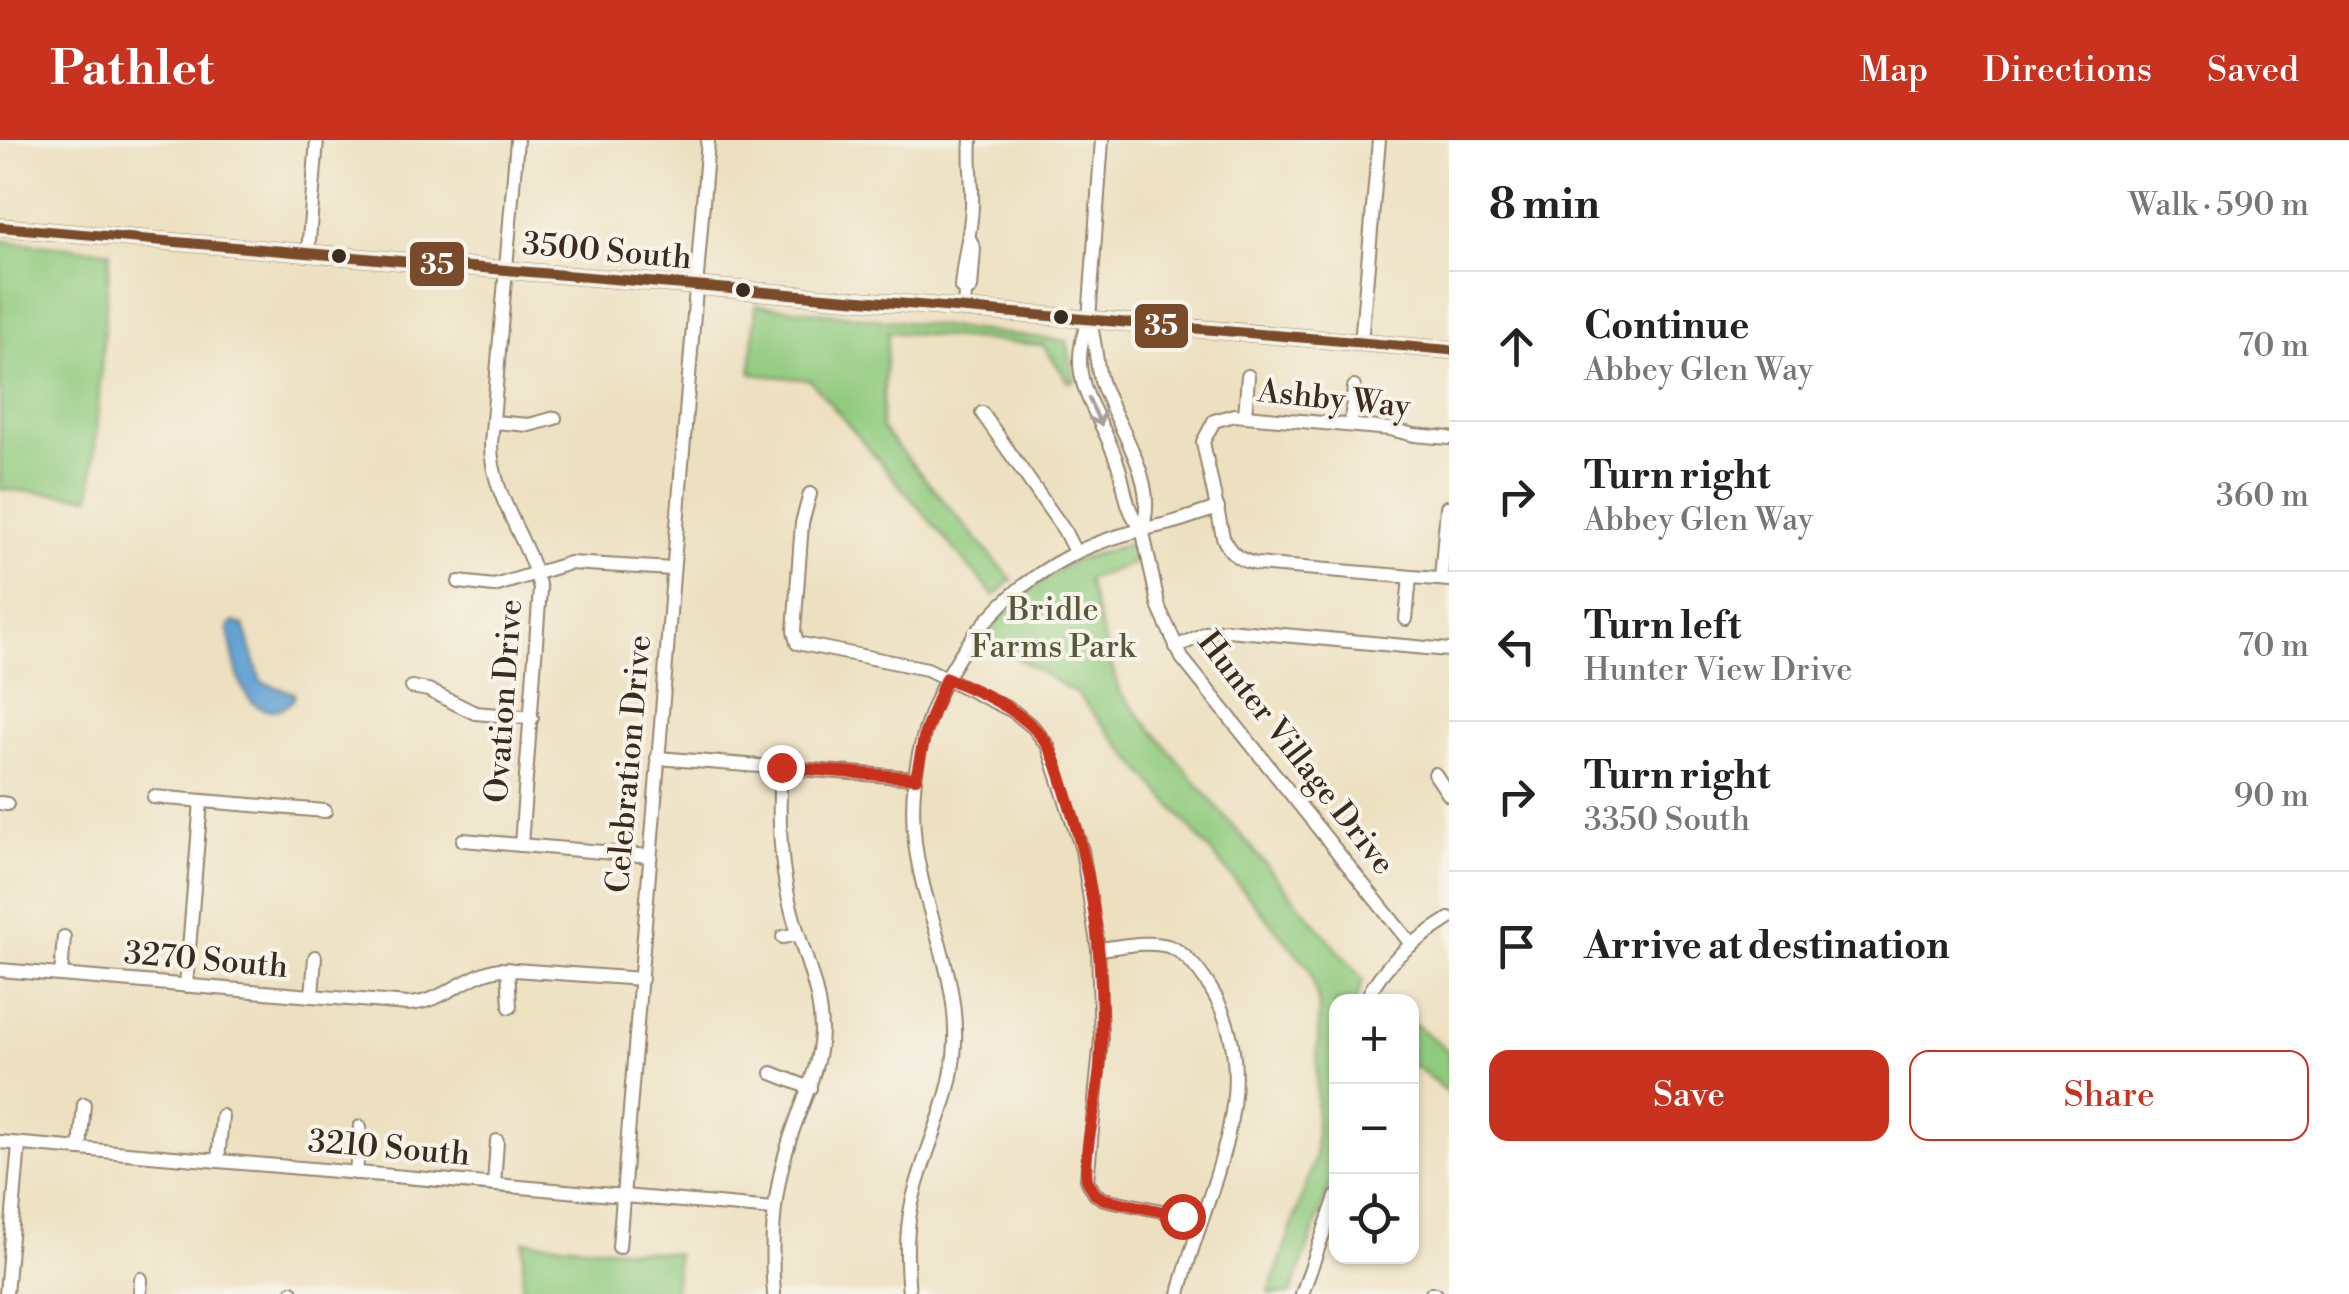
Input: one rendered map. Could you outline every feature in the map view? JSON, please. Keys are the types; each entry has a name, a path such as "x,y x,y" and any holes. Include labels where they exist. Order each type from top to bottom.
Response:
{"main road":[{"name":"3500 South","path":"0,227 696,286 964,300 1089,320 1449,350"}],"street":[{"path":"308,253 318,140"},
{"name":"Ovation Drive","path":"517,140 491,460 494,479 536,572 540,608 521,845"},
{"name":"Celebration Drive","path":"619,1247 708,140"},
{"path":"964,300 964,248 970,240 973,201 971,140"},
{"name":"Hunter Village Drive","path":"1102,140 1089,320 1079,343 1082,381 1118,462 1131,517 1142,528 1159,608 1176,647 1198,679 1411,944"},
{"path":"1361,343 1379,140"},
{"path":"1245,416 1248,376"},
{"path":"1351,425 1354,387"},
{"path":"982,413 1064,530 1075,552"},
{"name":"Ashby Way","path":"1218,508 1203,447 1206,432 1224,416 1351,425 1449,438"},
{"path":"493,422 529,426 555,418"},
{"path":"810,494 802,523 796,643 911,664 946,678 1013,711 1048,746 1082,850 1098,949 1100,1056 1087,1180 1095,1194 1104,1199 1176,1214 1200,1224"},
{"path":"908,1294 908,1221 920,1175 946,1106 955,1041 950,974 924,890 915,843 916,778 925,733 946,678 978,630 1009,597 1075,552 1142,528 1218,508 1227,547 1246,561 1445,580 1447,508"},
{"path":"459,582 494,586 580,562 672,569"},
{"path":"1406,619 1410,577"},
{"path":"1176,647 1220,630 1449,650"},
{"path":"412,687 428,690 476,713 532,718"},
{"path":"657,758 916,778"},
{"path":"774,1294 774,1209 789,1140 819,1055 820,1020 816,990 798,934 782,860 781,767"},
{"path":"1435,774 1449,795"},
{"path":"154,797 326,812"},
{"path":"186,986 201,801"},
{"path":"463,840 649,856"},
{"path":"1370,994 1389,963 1449,919"},
{"path":"783,938 798,934"},
{"path":"61,976 64,936"},
{"path":"1098,949 1148,944 1177,950 1207,983 1223,1011 1233,1053 1231,1117 1219,1171 1179,1294"},
{"path":"312,996 315,957"},
{"path":"510,1007 508,969 642,979"},
{"name":"3270 South","path":"0,970 408,1004 440,997 480,974 508,969"},
{"path":"772,1073 810,1088"},
{"path":"80,1149 84,1104"},
{"path":"218,1161 222,1116"},
{"path":"356,1173 360,1128"},
{"path":"494,1185 497,1141"},
{"name":"3210 South","path":"0,1142 774,1209"},
{"path":"6,1294 4,1271 19,1144"},
{"path":"1302,1294 1329,1217"},
{"path":"140,1294 141,1279"}],"green space":[{"path":"0,241 110,251 91,497 0,489"},
{"path":"756,305 1067,341 1075,381 1069,382 1043,345 888,332 881,428 1012,580 994,596 810,380 751,374"},
{"name":"Bridle Farms Park","path":"1134,542 1139,561 1087,580 1119,691 1363,980 1358,994 1329,994 1329,1188 1291,1294 1269,1294 1315,1158 1319,1005 1310,969 1077,694 982,637 1022,595 1071,562"},
{"path":"1419,1027 1449,1051 1449,1093 1419,1069"},
{"path":"524,1241 677,1254 674,1294 522,1294"}],"water":[{"path":"233,622 244,625 261,682 294,693 287,706 276,710 261,708 244,691 228,628"}],"transit line":[{"name":"35","path":"0,227 1449,350"}],"route":[{"path":"781,767 916,778 925,733 946,678 1013,711 1033,727 1054,758 1076,826 1090,886 1098,949 1100,1056 1087,1180 1095,1194 1109,1201 1182,1216"}]}
